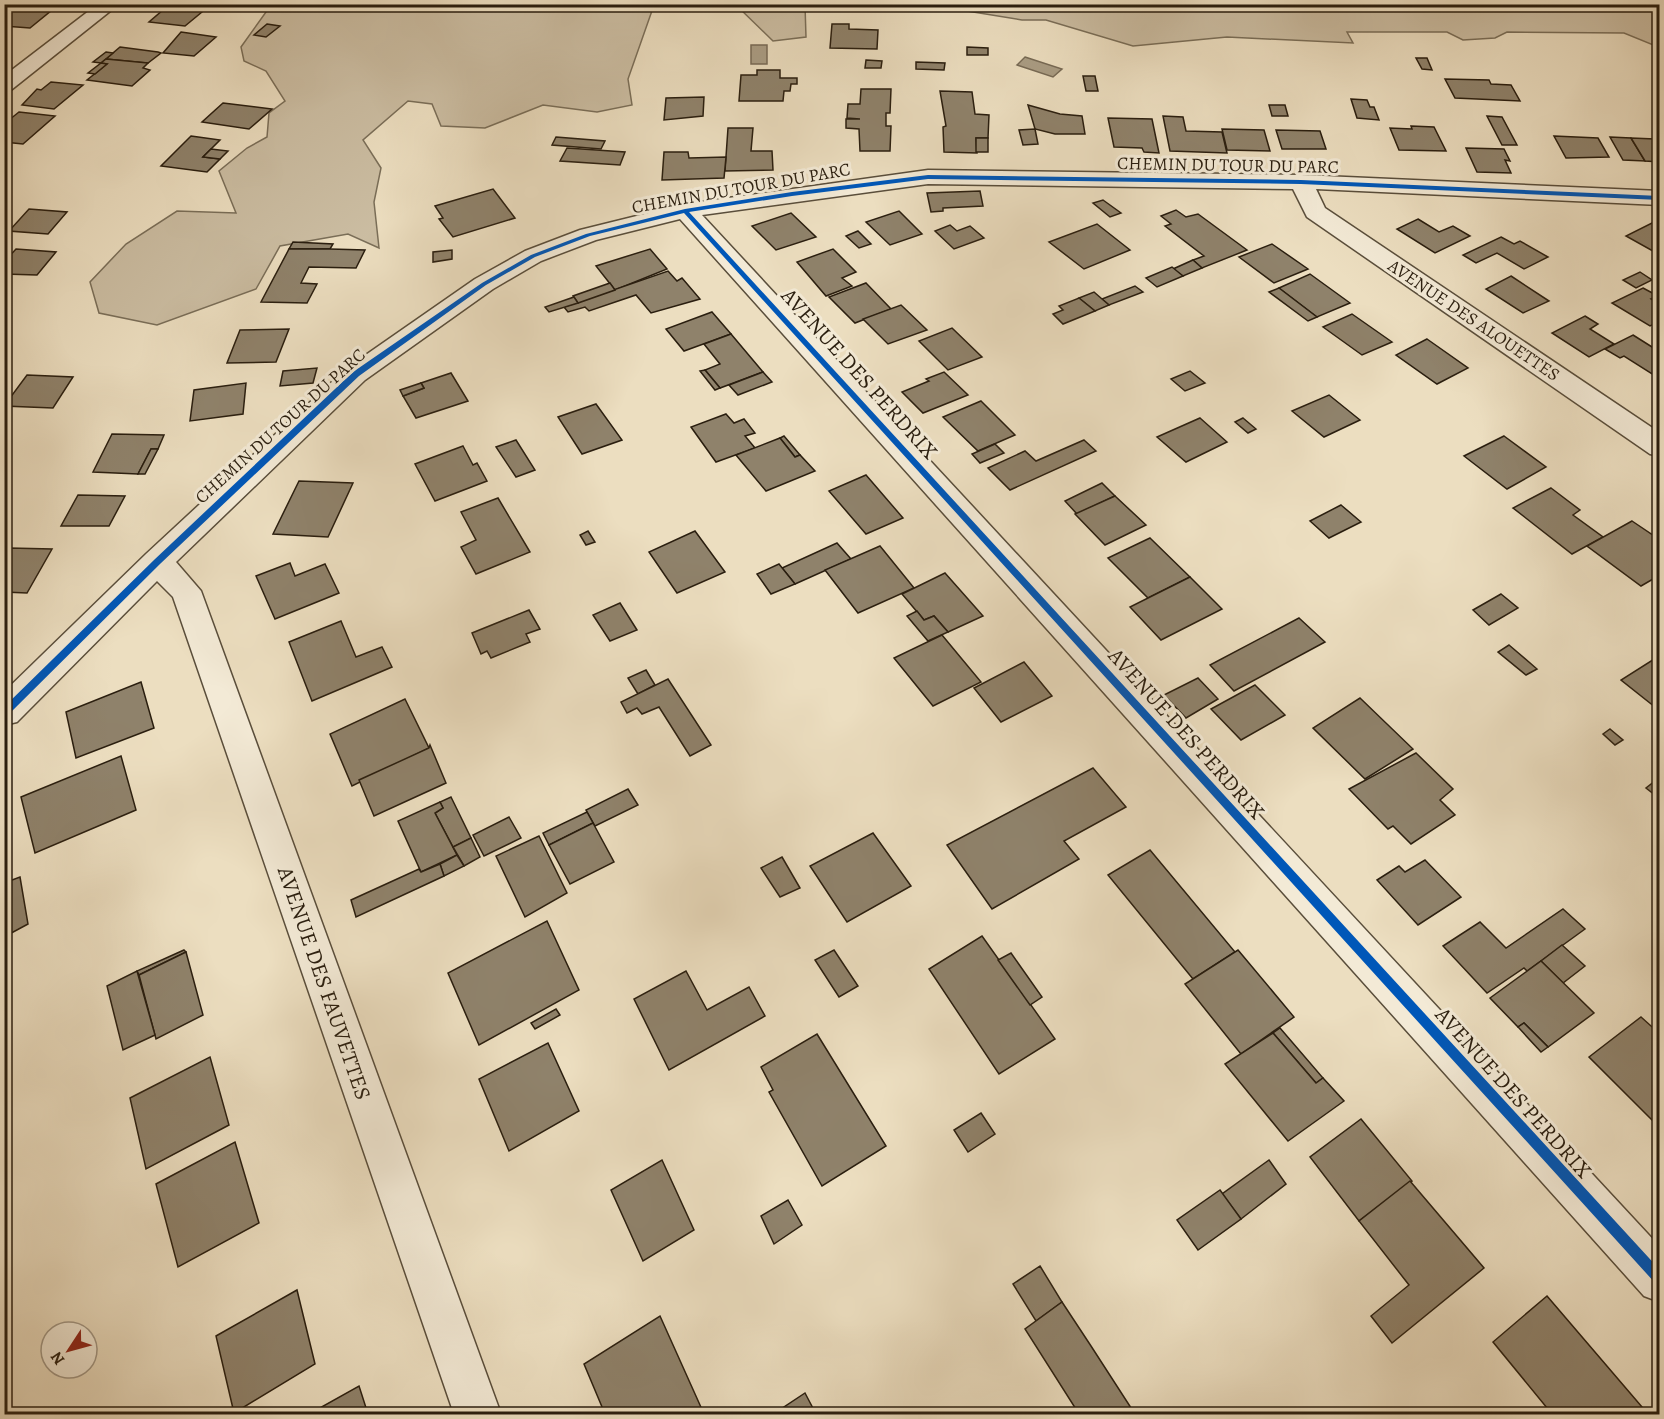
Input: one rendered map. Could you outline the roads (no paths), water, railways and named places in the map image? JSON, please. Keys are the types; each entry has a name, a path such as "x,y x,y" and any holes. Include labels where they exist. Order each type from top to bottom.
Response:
{"street":[{"path":"4,86 110,4"},
{"name":"CHEMIN DU TOUR DU PARC","path":"4,712 157,561 357,374 456,303 533,256 588,235 686,211 792,194 928,177 1301,182 1659,198"},
{"name":"AVENUE DES ALOUETTES","path":"1301,182 1315,212 1659,447"},
{"name":"AVENUE DES PERDRIX","path":"686,211 1659,1280"},
{"name":"AVENUE DES FAUVETTES","path":"157,561 186,591 478,1414"}]}
